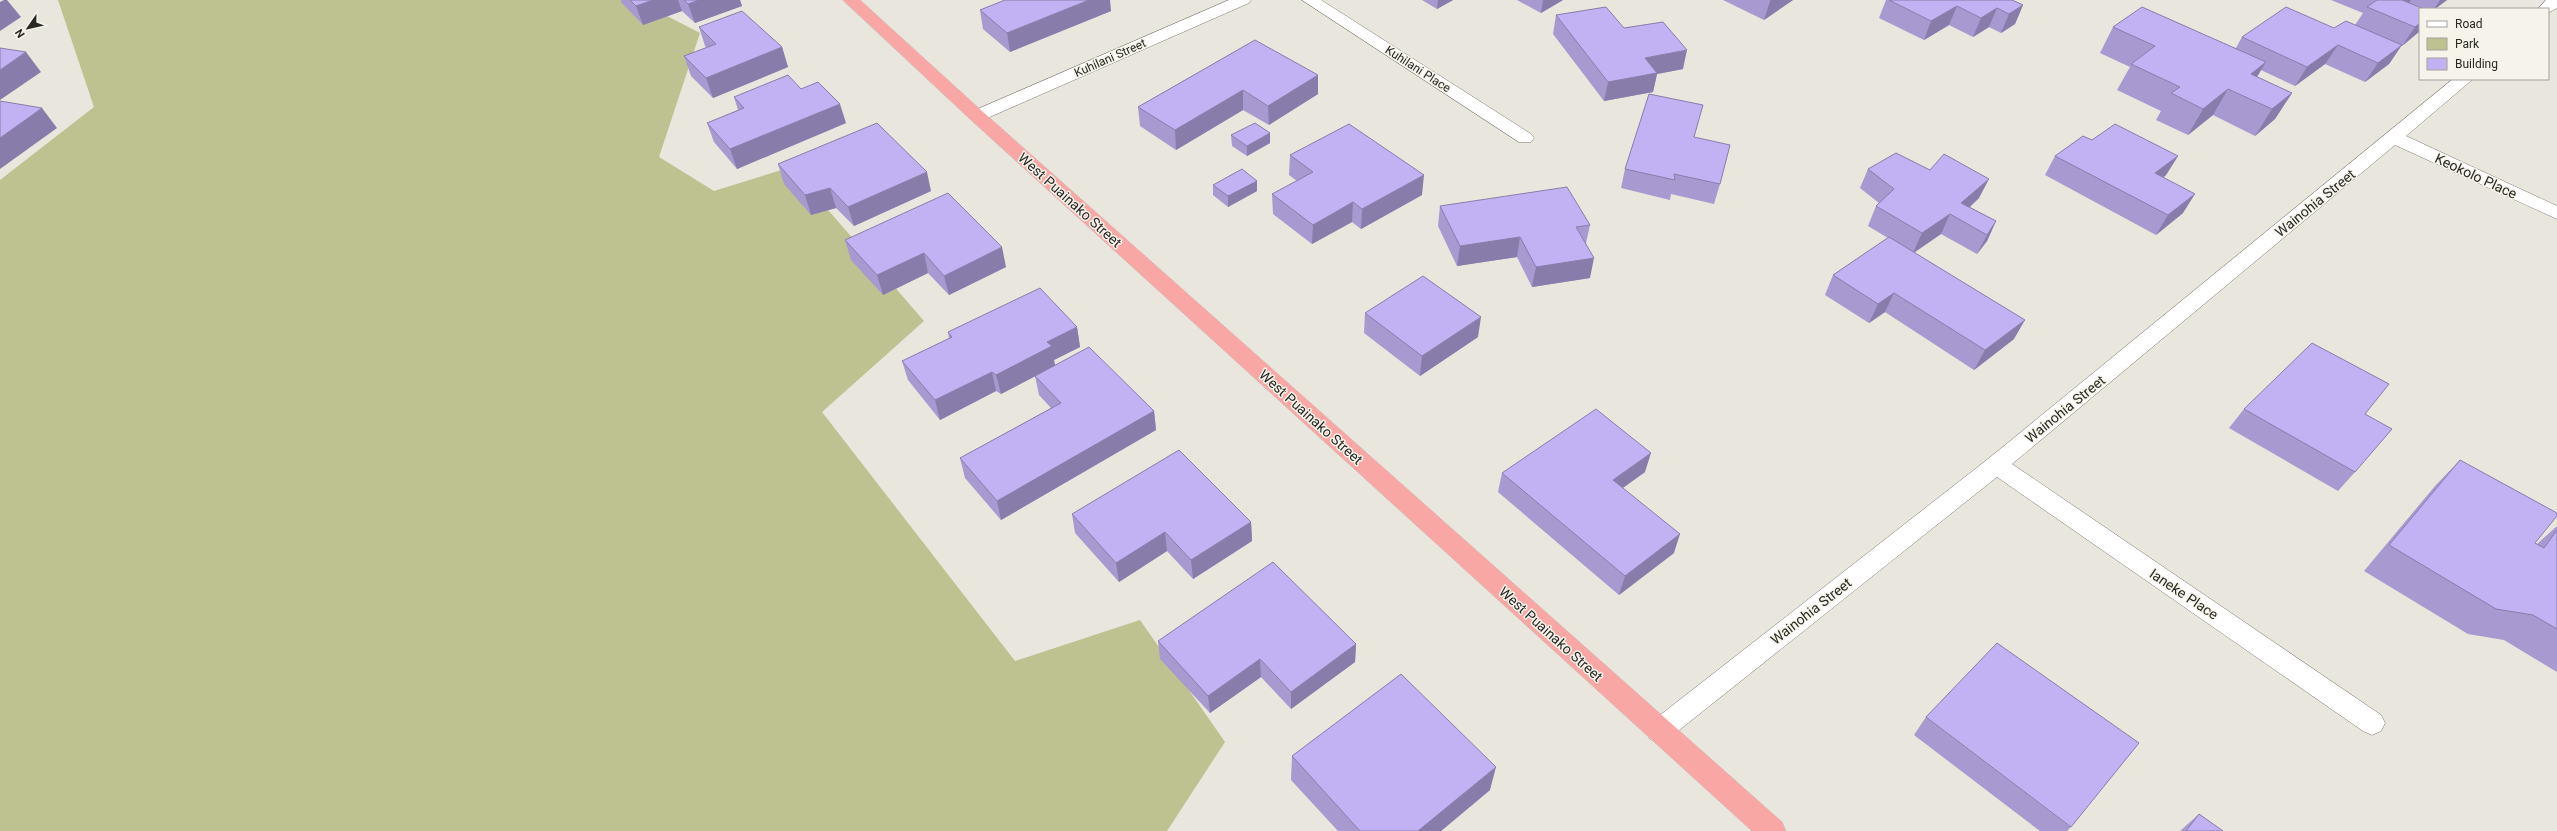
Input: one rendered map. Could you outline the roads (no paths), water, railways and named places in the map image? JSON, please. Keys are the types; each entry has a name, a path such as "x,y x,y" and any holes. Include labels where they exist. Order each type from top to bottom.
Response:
{"highway":[{"name":"West Puainako Street","path":"851,0 977,116 1659,731 1772,831"}],"street":[{"name":"Kuhilani Street","path":"977,116 1243,0"},
{"name":"Kuhilani Place","path":"1310,0 1525,138"},
{"path":"2547,8 2556,0"},
{"name":"Wainohia Street","path":"1659,731 1996,465 2395,138 2463,80"},
{"name":"Keokolo Place","path":"2395,138 2557,213"},
{"name":"Ianeke Place","path":"1996,465 2372,723"}]}
